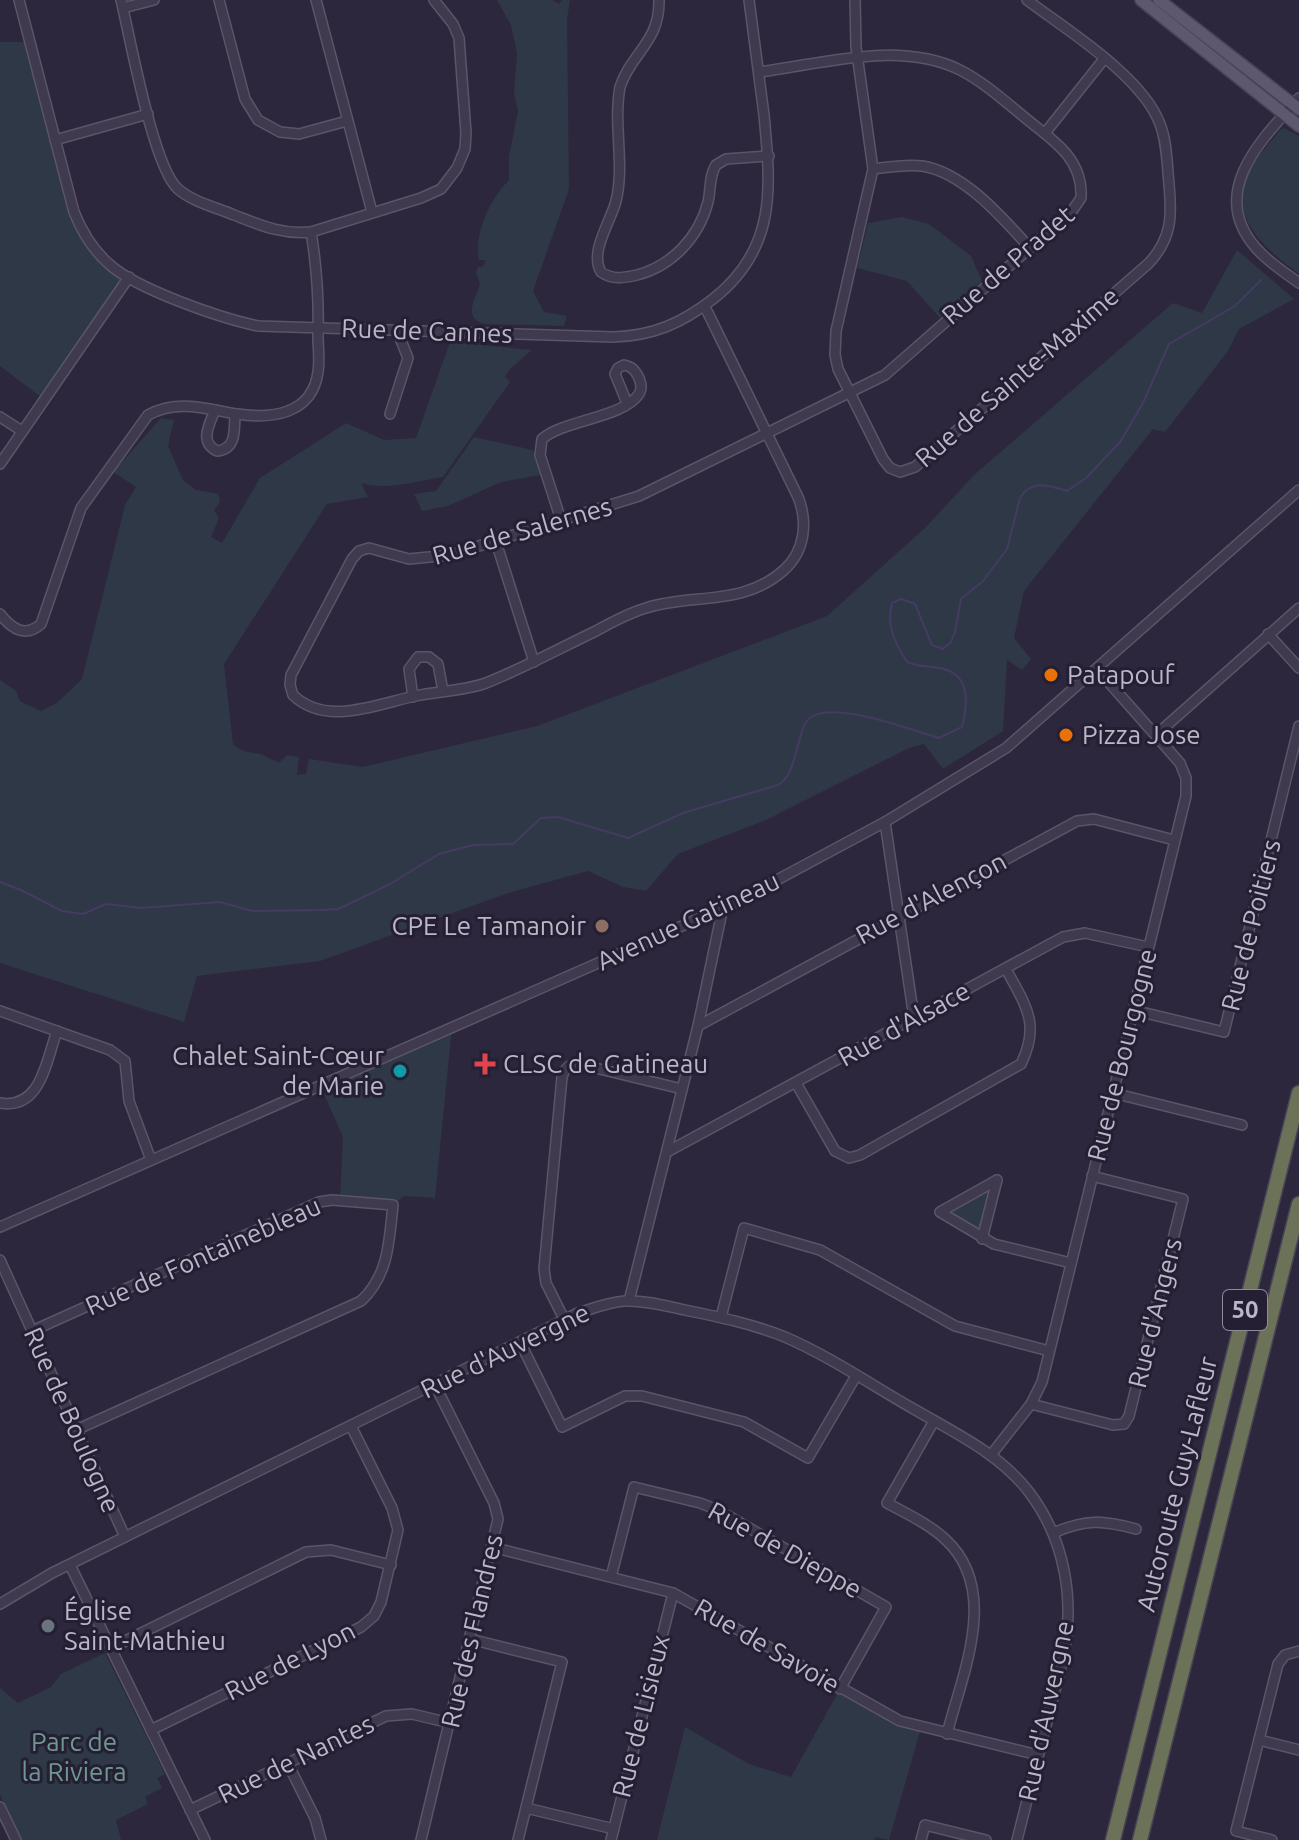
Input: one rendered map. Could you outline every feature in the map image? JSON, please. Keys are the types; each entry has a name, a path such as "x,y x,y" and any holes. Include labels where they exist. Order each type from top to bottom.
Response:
{"highway":[{"name":"Autoroute Guy-Lafleur","path":"1110,1840 1126,1789 1299,1093"},
{"name":"Autoroute Guy-Lafleur","path":"1140,1840 1299,1204"},
{"path":"1147,1840 1151,1796"}],"main road":[{"path":"1141,0 1299,126"},
{"path":"1159,0 1297,104"}],"street":[{"name":"Rue de Cannes","path":"19,0 74,212 83,231 108,263 129,277 239,322 258,326 625,337 672,325 704,306 737,277 757,243 768,208 769,156 749,0"},
{"path":"154,0 122,4 148,114 166,172 180,191 195,200 270,229 292,234 311,232 421,198 448,183 465,149 459,38 453,24 434,0"},
{"path":"219,0 245,99 258,120 280,132 299,134 347,121"},
{"path":"316,0 372,212"},
{"path":"659,0 654,32 620,87 617,194 597,256 598,268 608,277 619,278 649,271 665,262 689,241 701,222 716,165 726,159 769,156"},
{"name":"Rue de Sainte-Maxime","path":"855,0 854,22 873,169 836,331 836,361 886,464 894,471 910,470 1157,255 1169,233 1172,216 1163,134 1141,90 1027,0"},
{"name":"Rue de Pradet","path":"759,72 858,58 905,55 946,64 974,79 1045,133 1075,163 1080,177 1081,198 1072,211 891,370 877,380 766,433"},
{"path":"1045,133 1104,59"},
{"path":"1297,104 1284,114 1247,160 1237,204 1242,226 1255,247 1299,283"},
{"path":"55,140 148,114"},
{"path":"873,169 914,165 949,175 993,209 1029,247"},
{"path":"0,614 12,628 23,632 41,624 81,508 142,421 170,406 259,417 279,415 297,408 303,402 315,387 318,377 319,283 311,232"},
{"path":"0,464 129,277"},
{"name":"Rue de Salernes","path":"704,306 798,497 805,520 800,546 784,570 742,592 641,609 482,684 361,710 324,710 297,698 291,690 290,680 359,551 374,549 409,559 425,559 496,542 626,502 766,433"},
{"path":"390,414 408,358 400,338 401,330"},
{"path":"561,520 540,455 542,439 627,403"},
{"path":"215,410 206,440 217,451 231,445 235,414"},
{"path":"0,417 22,431"},
{"name":"Avenue Gatineau","path":"0,1227 723,907 885,822 996,756 1298,494"},
{"path":"496,542 534,662"},
{"path":"1156,735 1299,608"},
{"path":"1268,634 1299,668"},
{"path":"413,697 409,669 418,657 429,657 438,664 443,691"},
{"name":"Rue de Bourgogne","path":"991,1455 1031,1404 1042,1382 1186,796 1186,778 1180,763 1097,669"},
{"name":"Rue de Poitiers","path":"1133,1010 1224,1032 1299,726"},
{"name":"Rue d'Alençon","path":"698,1026 1077,821 1094,819 1174,840"},
{"path":"885,822 914,1018"},
{"path":"629,1301 698,1026 723,907"},
{"name":"Rue d'Alsace","path":"667,1152 1071,934 1092,934 1148,947"},
{"path":"796,1083 835,1151 849,1158 860,1155 1021,1064 1032,1028 1031,1017 1006,969"},
{"path":"0,1011 110,1050 125,1061 129,1101 151,1160"},
{"path":"0,1103 18,1103 32,1095 57,1031"},
{"path":"564,1319 546,1283 544,1269 562,1077 566,1068 579,1064 682,1089"},
{"path":"1113,1093 1242,1125"},
{"name":"Rue d'Angers","path":"1031,1404 1113,1425 1124,1424 1129,1416 1183,1199 1092,1176"},
{"path":"982,1239 997,1180 940,1212 982,1239 1071,1263"},
{"name":"Rue de Fontainebleau","path":"32,1331 319,1202 332,1200 393,1205 386,1263 373,1288 361,1301 76,1430"},
{"path":"721,1317 744,1228 820,1250 955,1326 1049,1351"},
{"name":"Rue de Boulogne","path":"0,1260 125,1537"},
{"name":"Rue d'Auvergne","path":"0,1604 125,1537 564,1319 600,1306 629,1301 721,1317 784,1337 991,1455 1030,1494 1053,1533 1065,1575 1069,1616 1063,1659 1017,1840"},
{"path":"520,1342 562,1427 625,1396 642,1396 738,1420 808,1458 856,1376"},
{"name":"Rue des Flandres","path":"421,1840 498,1519 494,1503 435,1385"},
{"path":"934,1421 887,1503 946,1540 966,1567 972,1586 975,1606 972,1632 947,1734"},
{"name":"Rue de Lyon","path":"151,1730 368,1622 381,1602 397,1537 397,1523 351,1426"},
{"name":"Rue de Dieppe","path":"611,1577 634,1487 718,1510 886,1607 840,1689"},
{"path":"1053,1533 1090,1521 1136,1529"},
{"name":"Rue de Savoie","path":"492,1547 673,1593 909,1725 1038,1755"},
{"path":"111,1648 306,1552 331,1550 391,1565"},
{"path":"70,1565 205,1840"},
{"name":"Rue de Lisieux","path":"611,1840 673,1593"},
{"path":"470,1639 562,1662 518,1840"},
{"path":"1272,1840 1235,1835 1278,1664 1285,1655 1299,1651"},
{"name":"Rue de Nantes","path":"190,1810 394,1714 412,1714 450,1723"},
{"path":"1259,1740 1299,1750"},
{"path":"288,1764 315,1818 321,1840"},
{"path":"0,1807 16,1840"},
{"path":"526,1808 614,1829"},
{"path":"921,1840 925,1825 986,1840"}],"green space":[{"path":"497,0 552,0 559,4 562,0 570,0 567,19 569,189 533,291 544,312 567,316 564,326 484,324 473,317 480,283 476,273 486,260 479,260 481,228 490,207 509,180 509,156 518,111 514,93 517,53 511,25"},
{"path":"0,42 30,42 71,201 89,241 129,277 45,400 0,366"},
{"path":"1284,128 1299,136 1299,274 1272,253 1251,228 1242,199 1253,165"},
{"path":"902,217 929,224 971,256 982,281 940,318 907,281 857,268 868,223"},
{"path":"1237,250 1294,299 1239,329 1228,351 1165,432 1153,429 1024,591 1014,638 1031,659 1022,670 1007,660 1003,731 943,769 924,744 909,748 766,820 678,854 646,891 623,887 588,871 508,893 320,961 197,976 184,1022 0,963 0,680 16,691 20,701 41,711 57,703 82,679 125,505 136,487 113,472 161,418 174,420 168,446 183,480 196,490 218,494 220,502 214,510 219,518 211,537 222,543 260,478 346,423 384,440 416,438 450,342 532,350 505,376 510,382 443,477 392,486 361,483 368,497 327,504 224,664 233,744 244,751 280,762 287,755 299,757 297,775 306,774 309,759 363,767 537,726 827,616 926,527 974,475 1173,303 1202,313"},
{"path":"474,437 533,450 540,475 501,482 448,506 422,511 414,494 436,491"},
{"path":"452,1027 435,1198 404,1196 393,1205 340,1200 343,1137 320,1085"},
{"path":"997,1180 982,1239 940,1212"},
{"name":"Parc de la Riviera","path":"105,1653 165,1774 157,1778 162,1788 145,1797 148,1804 116,1820 121,1840 22,1840 0,1795 0,1688 18,1703 51,1687 61,1674"},
{"path":"840,1689 921,1728 889,1840 876,1837 874,1840 657,1840 685,1727 749,1764 791,1777"}],"waterway":[{"path":"0,882 62,911 83,914 106,904 141,908 220,902 252,911 338,909 390,884 439,854 473,845 513,844 541,818 558,817 628,838 683,813 778,785 789,772 802,731 813,716 840,712 939,738 962,727 965,691 957,676 950,671 907,662 893,634 890,619 892,603 901,599 915,604 932,645 943,649 951,642 961,599 983,581 1007,549 1024,492 1040,485 1067,491 1086,478 1120,442 1143,403 1169,344 1235,306 1261,280"}],"place":[{"name":"Patapouf","path":"1051,675"},
{"name":"Pizza Jose","path":"1066,735"},
{"name":"CPE Le Tamanoir","path":"602,926"},
{"name":"CLSC de Gatineau","path":"485,1064"},
{"name":"Chalet Saint-Cœur de Marie","path":"400,1071"},
{"name":"Église Saint-Mathieu","path":"48,1626"}]}
